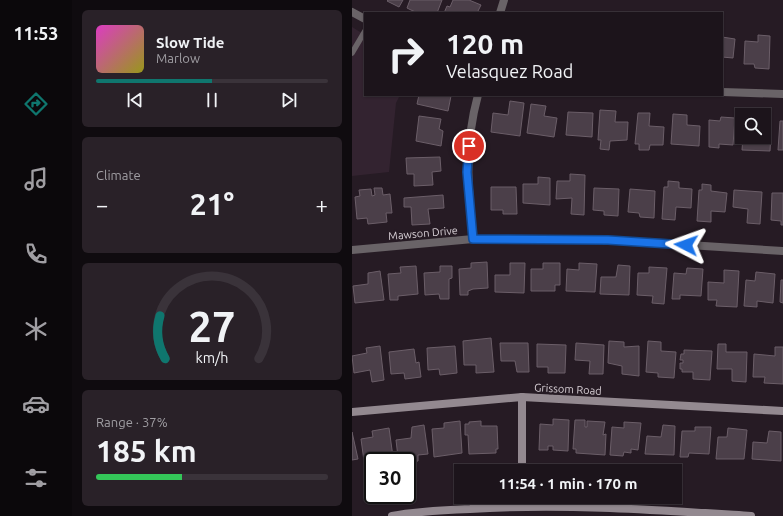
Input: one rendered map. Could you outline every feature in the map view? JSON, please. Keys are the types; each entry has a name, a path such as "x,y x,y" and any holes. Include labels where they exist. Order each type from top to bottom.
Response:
{"street":[{"path":"500,12 504,0"},
{"path":"352,12 364,18"},
{"path":"723,92 783,94"},
{"path":"473,239 467,172 472,119 478,96"},
{"name":"Mawson Drive","path":"352,250 473,239 608,240 783,252"},
{"path":"522,397 522,464"},
{"name":"Grissom Road","path":"352,412 522,397 783,411"},
{"path":"392,516 414,512 493,504"},
{"path":"560,504 675,513 751,516"}],"lane":[{"path":"352,53 364,33"}],"shaded area":[{"path":"352,27 364,34 364,96 400,96 396,103 389,172 352,176"}],"building":[{"path":"403,0 399,7 387,1"},
{"path":"410,0 442,0 437,12 416,12 407,8"},
{"path":"453,0 469,0 481,5 478,12 444,12 447,6 450,7"},
{"path":"758,35 770,36 769,69 755,68 754,64 744,64 745,41 758,42"},
{"path":"723,37 735,39 733,58 723,57"},
{"path":"419,96 451,96 448,111 417,104"},
{"path":"510,101 524,103 520,136 491,132 493,113 508,115"},
{"path":"531,104 546,106 544,116 557,118 554,137 527,133"},
{"path":"600,110 616,111 615,122 628,122 627,140 610,141 609,150 600,149 601,140 598,140"},
{"path":"568,112 593,113 592,137 566,135"},
{"path":"638,113 650,113 649,126 664,127 663,145 650,145 649,150 639,150 639,144 635,144"},
{"path":"673,114 687,115 687,125 700,126 699,146 671,144"},
{"path":"419,116 441,119 439,129 443,131 441,146 416,141"},
{"path":"721,117 735,118 733,145 719,144 719,148 709,147 709,120 720,121"},
{"path":"780,121 783,121 783,150 778,150"},
{"path":"742,144 770,144 770,151 742,150"},
{"path":"440,157 441,171 432,172 433,185 414,186 414,174 407,174 406,158"},
{"path":"570,174 585,175 584,215 571,214 572,198 556,199 557,181 570,181"},
{"path":"538,177 550,178 550,205 523,203 523,184 538,184"},
{"path":"668,181 679,182 679,188 692,189 691,208 676,207 675,220 662,219 664,187 668,187"},
{"path":"702,184 711,185 711,191 727,193 725,212 711,211 711,222 697,221 699,190 702,190"},
{"path":"491,187 516,187 517,214 503,214 503,210 491,210"},
{"path":"374,188 382,188 383,195 390,194 392,213 386,213 387,222 368,224 367,218 357,219 355,197 360,196 359,190 371,189 372,196 375,195"},
{"path":"594,188 619,189 618,216 604,215 604,211 593,210"},
{"path":"630,189 655,191 654,218 640,217 639,213 628,212"},
{"path":"734,190 762,192 760,224 747,223 748,209 733,207"},
{"path":"772,193 783,193 783,225 781,225 781,221 771,220"},
{"path":"443,195 444,208 428,209 430,224 412,225 411,207 404,207 404,198"},
{"path":"487,262 488,288 473,289 468,291 468,295 460,295 459,269 471,268 471,263"},
{"path":"510,263 525,263 524,293 495,292 495,275 510,275"},
{"path":"543,263 560,263 560,285 555,285 555,291 531,291 531,269 543,269"},
{"path":"579,263 597,264 595,292 566,291 567,269 579,270"},
{"path":"618,265 630,266 629,295 600,294 601,277 616,277"},
{"path":"416,266 418,294 398,296 398,300 390,300 388,274 401,273 400,267"},
{"path":"440,266 452,266 452,278 449,279 449,299 440,299 439,294 425,295 424,273 440,272"},
{"path":"649,267 667,268 664,304 652,303 653,296 637,295 638,273 649,273"},
{"path":"687,268 703,269 701,296 680,295 680,299 672,299 674,273 686,274"},
{"path":"724,270 739,271 737,307 716,306 717,300 708,300 708,282 724,283"},
{"path":"380,271 384,300 355,303 353,286 368,284 368,273"},
{"path":"756,272 775,274 773,303 757,301 757,307 744,306 746,280 755,281"},
{"path":"781,280 783,280 783,303 780,302"},
{"path":"491,338 494,372 476,373 476,365 464,365 463,341"},
{"path":"609,341 624,342 624,347 639,346 639,376 622,374 622,366 608,363"},
{"path":"648,341 661,342 661,351 676,352 674,378 658,377 658,373 646,372"},
{"path":"500,343 528,343 529,372 517,372 515,361 501,361"},
{"path":"576,343 604,345 603,374 589,374 590,361 575,360"},
{"path":"537,344 566,345 565,373 548,373 548,367 537,367"},
{"path":"718,344 726,344 726,352 747,352 746,382 732,381 732,369 717,369"},
{"path":"380,346 384,380 372,382 370,370 354,373 352,356 367,353 366,348"},
{"path":"455,346 457,373 440,375 439,369 428,370 427,348"},
{"path":"775,347 783,347 783,384 764,383 765,377 753,377 754,354 775,356"},
{"path":"414,349 416,363 419,362 421,377 405,379 404,373 391,374 389,352"},
{"path":"684,350 712,351 710,380 693,379 693,372 682,372 682,369 680,369 680,363 683,363 683,360 680,360 681,354 684,354"},
{"path":"553,419 569,420 568,451 553,450 553,446 548,446 548,450 539,450 540,424 553,425"},
{"path":"575,420 585,420 585,427 587,427 587,421 605,422 603,435 606,434 605,455 576,453 576,449 573,449"},
{"path":"460,421 462,453 434,457 432,429 444,428 444,423"},
{"path":"481,421 481,426 497,426 498,449 496,449 496,453 469,454 468,435 465,435 465,424 469,424 469,422"},
{"path":"624,422 641,423 638,450 631,449 631,453 624,452 623,456 610,455 612,427 624,428"},
{"path":"424,425 428,454 418,455 418,461 416,461 416,452 397,452 396,440 411,438 412,427"},
{"path":"663,425 675,426 674,455 645,454 647,436 661,437"},
{"path":"695,427 711,427 709,454 689,453 688,457 680,457 682,431 695,431"},
{"path":"389,428 392,452 364,452 364,461 361,439 373,437 372,431"},
{"path":"728,428 747,430 744,459 716,459 718,437 727,437"},
{"path":"769,431 781,432 781,461 752,459 753,442 767,443"},
{"path":"352,432 358,459 352,460"}],"route":[{"path":"469,146 467,172 473,239 608,240 686,245"}]}
